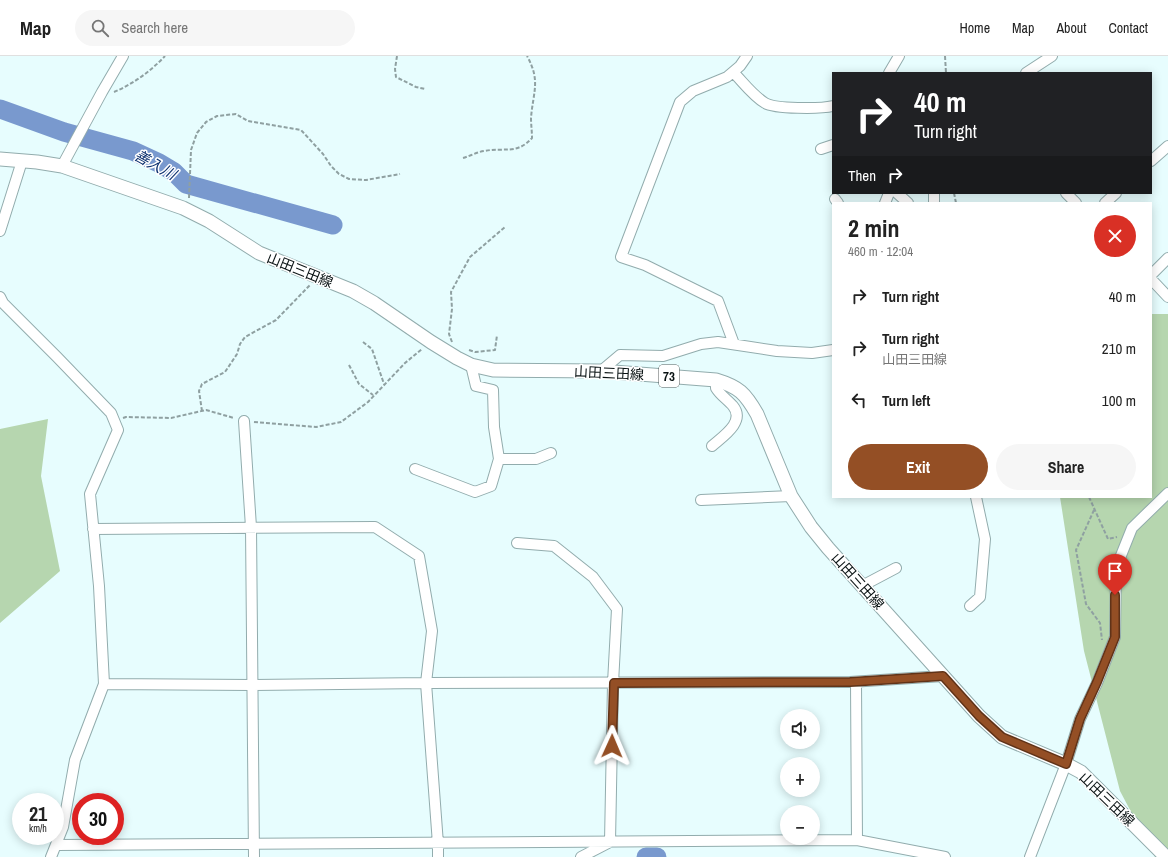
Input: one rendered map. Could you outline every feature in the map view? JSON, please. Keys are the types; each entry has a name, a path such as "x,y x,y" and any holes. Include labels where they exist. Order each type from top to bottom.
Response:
{"main road":[{"name":"山田三田線","path":"0,159 62,166 183,208 208,221 259,253 352,291 374,303 430,342 471,365 493,370 601,371 716,380 731,385 742,392 757,414 791,496 812,527 828,548 979,716 1002,737 1066,764 1087,778 1166,857"}],"street":[{"path":"62,166 123,56"},
{"path":"734,344 718,301 645,265 621,257 680,102 692,91 727,77 747,56"},
{"path":"890,72 899,56"},
{"path":"1028,72 1052,56"},
{"path":"733,72 765,103 791,107 822,108 832,106"},
{"path":"822,149 832,145"},
{"path":"1152,160 1168,146"},
{"path":"0,231 22,161"},
{"path":"898,194 907,202"},
{"path":"1067,194 1075,202"},
{"path":"1106,202 1115,194"},
{"path":"1152,274 1168,258"},
{"path":"1152,280 1168,297"},
{"path":"0,297 3,303 111,413 118,430 90,494 99,586 104,684 75,760 63,827 51,857"},
{"path":"601,371 620,355 663,356 701,344 718,342 812,353 832,350"},
{"path":"415,469 475,492 491,486 499,459 494,427 493,390 476,386 471,365"},
{"path":"712,446 729,431 736,422 737,414 734,408 716,388 716,380"},
{"path":"244,421 251,527 254,857"},
{"path":"499,459 536,459 551,452"},
{"path":"1030,857 1066,764 1080,719 1115,637 1116,568 1132,528 1168,493"},
{"path":"701,500 791,496"},
{"path":"970,606 980,597 985,539 976,498"},
{"path":"93,528 376,527 419,556 432,631 426,683 438,857"},
{"path":"517,543 554,546 593,577 617,609 610,842"},
{"path":"862,586 896,568"},
{"path":"104,684 252,685 856,682 943,676"},
{"path":"856,682 857,840"},
{"path":"56,846 857,840 945,857"},
{"path":"581,857 610,842"}],"path":[{"path":"102,92 108,94 121,89 152,70 165,56"},
{"path":"397,56 395,69 396,77 416,88 425,89"},
{"path":"463,158 485,151 514,150 526,145 532,138 535,75 527,56"},
{"path":"945,56 946,72"},
{"path":"183,208 190,196 191,150 197,133 206,122 217,116 236,114 248,121 301,130 323,154 331,166 339,174 349,179 366,180 400,174"},
{"path":"454,347 449,334 452,309 451,292 470,257 505,227"},
{"path":"202,411 199,391 202,384 225,372 245,337 276,320 312,283 316,276"},
{"path":"363,342 372,349 384,384"},
{"path":"349,365 358,384 373,395"},
{"path":"1088,498 1108,539 1130,534"},
{"path":"1094,510 1076,550 1086,604 1100,623 1106,661"}],"green space":[{"path":"1152,314 1168,314 1168,857 1155,857 1120,791 1084,651 1060,498 1152,498"},
{"path":"48,419 41,476 60,571 0,623 0,429"}],"waterway":[{"name":"善入川","path":"0,109 64,132 133,151 174,172 186,184 333,225"},
{"path":"646,857 657,857"}],"route":[{"path":"612,746 614,683 850,682 943,676 989,727 1002,737 1066,764 1080,719 1115,637 1115,595"}]}
